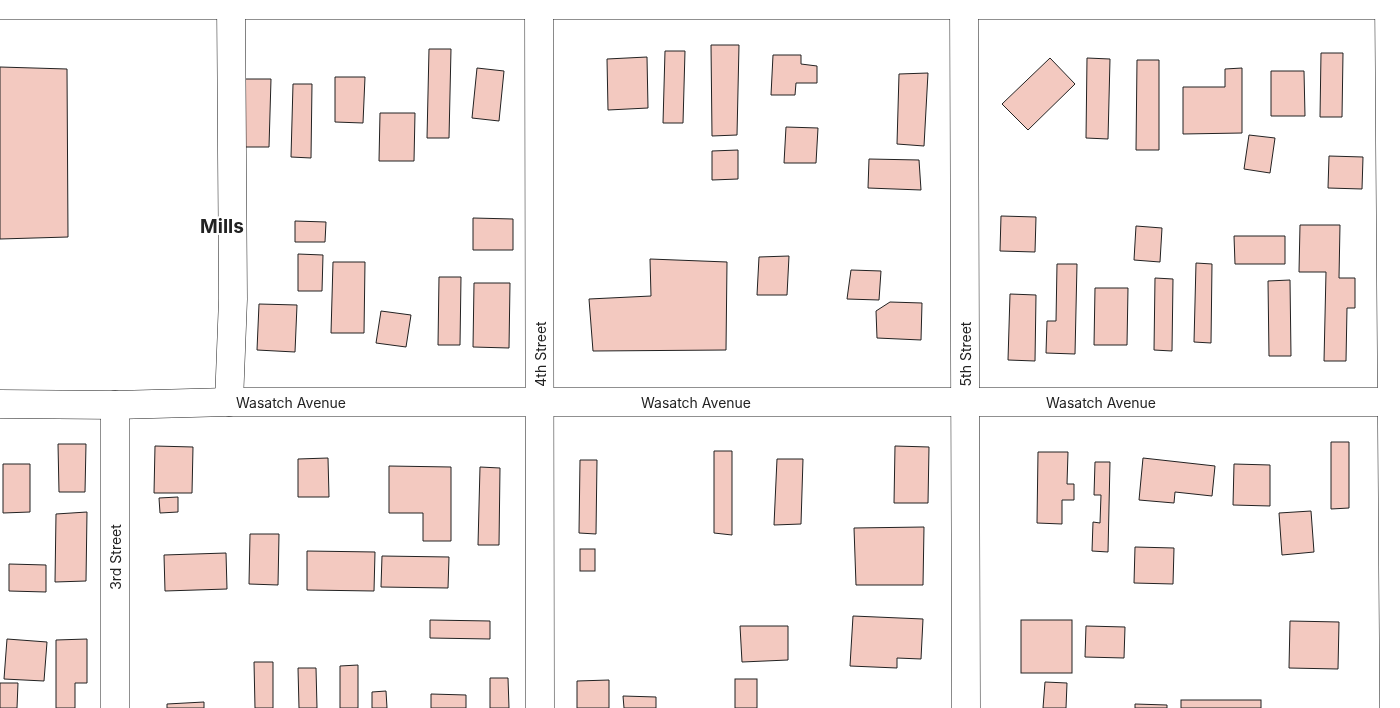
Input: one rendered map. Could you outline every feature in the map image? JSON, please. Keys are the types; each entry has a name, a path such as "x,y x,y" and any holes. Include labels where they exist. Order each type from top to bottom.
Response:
{"street":[{"path":"0,5 113,2 232,5 539,3 1393,4 1392,402 1394,708"},
{"name":"4th Street","path":"539,3 540,708"},
{"name":"5th Street","path":"964,3 966,708"},
{"path":"229,402 233,299 232,5"},
{"name":"Wasatch Avenue","path":"0,404 115,405 229,402 1392,402"},
{"name":"3rd Street","path":"115,405 115,708"}],"building":[{"path":"711,45 739,45 737,135 712,136"},
{"path":"429,49 451,49 449,138 427,138"},
{"path":"665,51 685,51 683,123 663,123"},
{"path":"1321,53 1343,53 1342,117 1320,117"},
{"path":"773,55 801,55 801,64 817,66 817,83 796,83 795,95 771,95"},
{"path":"647,57 648,108 608,110 607,59"},
{"path":"1050,58 1075,84 1028,130 1002,104"},
{"path":"1087,58 1110,59 1108,139 1086,138"},
{"path":"1137,60 1159,60 1159,150 1136,150"},
{"path":"0,67 67,69 68,237 0,239"},
{"path":"477,68 504,71 499,121 472,118"},
{"path":"1242,68 1242,133 1183,134 1183,87 1225,87 1225,69"},
{"path":"1271,71 1304,71 1305,116 1271,116"},
{"path":"928,73 924,146 897,144 899,74"},
{"path":"335,77 365,77 363,123 335,122"},
{"path":"245,79 271,79 269,147 244,147"},
{"path":"293,84 312,84 311,158 291,157"},
{"path":"380,113 415,113 414,161 379,161"},
{"path":"786,127 818,128 816,163 784,163"},
{"path":"1249,135 1275,138 1270,173 1244,169"},
{"path":"738,150 738,179 712,180 712,151"},
{"path":"1329,156 1363,157 1362,189 1328,188"},
{"path":"869,159 919,160 921,190 868,188"},
{"path":"1001,216 1036,217 1035,252 1000,251"},
{"path":"473,218 513,219 513,250 473,250"},
{"path":"295,221 326,222 325,242 295,242"},
{"path":"1300,225 1340,225 1339,278 1355,278 1355,308 1347,308 1346,361 1324,361 1326,272 1299,272"},
{"path":"1136,226 1162,228 1160,262 1134,260"},
{"path":"1234,236 1285,236 1285,264 1235,264"},
{"path":"298,254 323,255 322,291 298,291"},
{"path":"789,256 787,295 757,295 759,257"},
{"path":"650,259 727,262 726,350 593,351 589,299 651,296"},
{"path":"333,262 365,262 364,333 331,333"},
{"path":"1196,263 1212,264 1211,343 1194,342"},
{"path":"1057,264 1077,264 1075,354 1046,353 1047,321 1056,321"},
{"path":"851,270 881,271 879,300 847,299"},
{"path":"439,277 461,277 460,345 438,345"},
{"path":"1155,278 1173,279 1172,351 1154,350"},
{"path":"1290,280 1291,356 1269,356 1268,281"},
{"path":"474,283 510,283 509,348 473,347"},
{"path":"1095,288 1128,288 1127,345 1094,345"},
{"path":"1010,294 1036,295 1035,361 1008,360"},
{"path":"890,302 922,303 921,340 877,338 876,311"},
{"path":"259,304 297,305 295,352 257,350"},
{"path":"381,311 411,315 406,347 376,343"},
{"path":"1331,442 1349,442 1349,508 1331,509"},
{"path":"58,444 86,444 85,492 59,492"},
{"path":"155,446 193,447 192,493 154,493"},
{"path":"895,446 929,447 928,503 894,503"},
{"path":"714,451 732,451 732,535 714,533"},
{"path":"1038,452 1068,452 1067,484 1074,484 1074,500 1062,500 1062,524 1037,523"},
{"path":"328,458 329,497 298,497 298,459"},
{"path":"1143,458 1215,466 1212,496 1175,492 1174,503 1139,500"},
{"path":"777,459 803,459 801,524 774,525"},
{"path":"580,460 597,460 596,534 579,533"},
{"path":"1095,462 1110,462 1108,552 1092,551 1093,522 1100,523 1101,495 1094,495"},
{"path":"3,464 30,464 30,512 3,513"},
{"path":"1234,464 1270,465 1270,506 1233,505"},
{"path":"389,466 451,467 451,541 423,541 423,513 389,513"},
{"path":"480,467 500,468 499,545 478,545"},
{"path":"178,497 178,512 160,513 159,498"},
{"path":"1311,511 1314,552 1282,555 1279,513"},
{"path":"87,512 86,581 55,582 56,514"},
{"path":"924,527 923,585 856,585 854,528"},
{"path":"250,534 279,534 278,585 249,584"},
{"path":"1135,547 1174,548 1173,584 1134,583"},
{"path":"580,549 595,549 595,571 580,571"},
{"path":"307,551 375,552 374,591 307,590"},
{"path":"226,553 227,589 165,591 164,555"},
{"path":"382,556 449,557 448,588 381,587"},
{"path":"9,564 46,565 46,592 9,591"},
{"path":"853,616 923,619 921,659 897,658 897,668 850,666"},
{"path":"430,620 490,621 490,639 430,638"},
{"path":"1021,620 1072,620 1072,673 1021,673"},
{"path":"1290,621 1339,622 1338,669 1289,668"},
{"path":"740,626 788,626 788,660 742,662"},
{"path":"1086,626 1125,627 1124,658 1085,657"},
{"path":"7,639 47,642 44,681 4,679"},
{"path":"87,639 87,683 75,683 75,708 56,708 56,640"},
{"path":"254,662 273,662 273,708 255,708"},
{"path":"358,665 358,708 340,708 340,666"},
{"path":"298,668 316,668 317,708 299,708"},
{"path":"490,678 508,678 509,708 490,708"},
{"path":"735,679 757,679 757,708 735,708"},
{"path":"609,680 609,708 577,708 577,681"},
{"path":"1045,682 1067,683 1066,708 1043,708"},
{"path":"0,683 18,683 17,708 0,708"},
{"path":"386,691 387,708 372,708 372,692"},
{"path":"431,694 466,695 466,708 431,708"},
{"path":"623,696 656,697 656,708 624,708"},
{"path":"1181,700 1261,700 1261,708 1181,708"},
{"path":"204,702 204,708 167,708 167,704"},
{"path":"1135,704 1167,705 1167,708 1135,708"}],"district":[{"name":"Mills","path":"222,226"}]}
